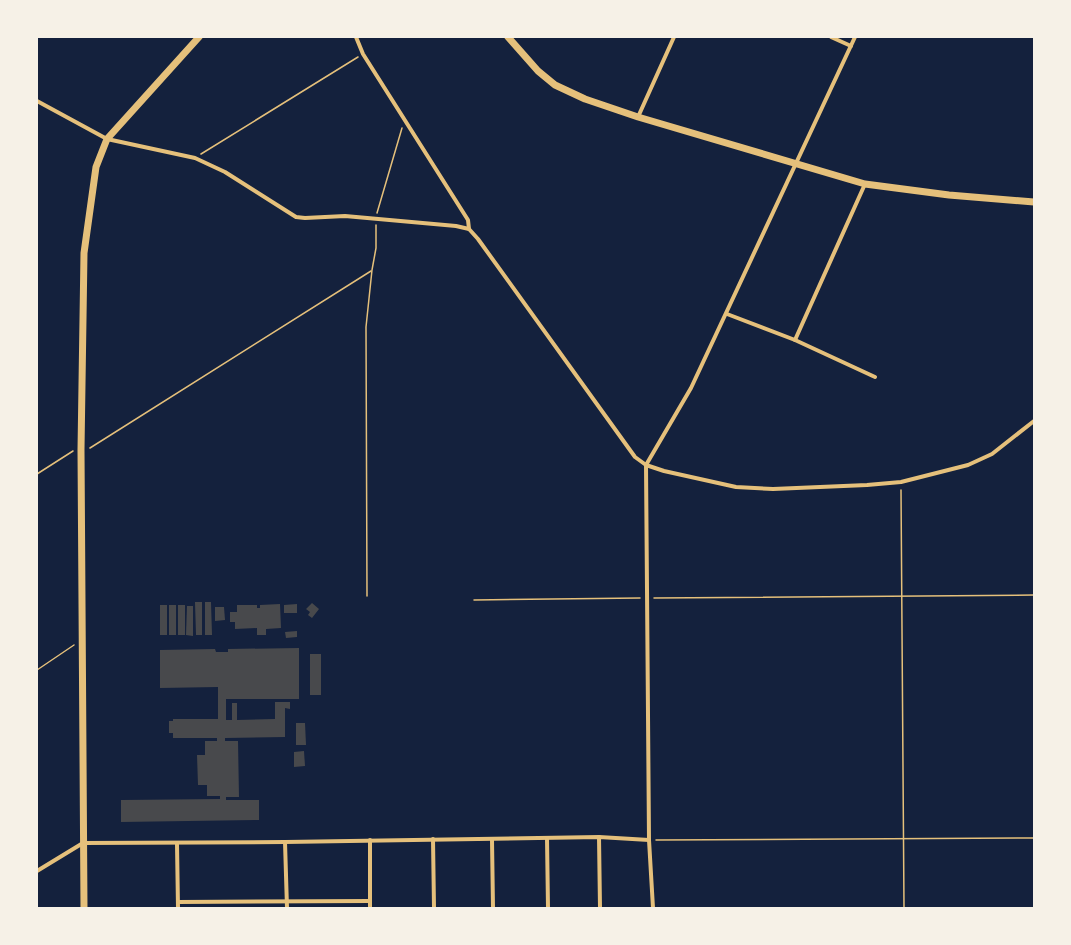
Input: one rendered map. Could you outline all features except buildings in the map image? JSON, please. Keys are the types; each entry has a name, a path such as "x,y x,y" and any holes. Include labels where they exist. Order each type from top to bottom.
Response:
{"main road":[{"path":"84,908 81,450 84,253 96,167 106,139 200,37"},
{"path":"508,37 538,71 554,85 585,99 638,117 865,184 949,195 1034,202"}],"street":[{"path":"356,37 363,54 468,220 469,230"},
{"path":"638,117 674,37"},
{"path":"831,37 851,46"},
{"path":"653,908 649,840 646,465 691,388 727,314 855,37"},
{"path":"37,101 106,139 195,158 225,172 296,216 305,218 345,216 376,218 456,226 469,230 478,239 635,457 646,465 664,471 736,487 773,489 823,488 901,482 932,475 974,462 992,454 1034,421"},
{"path":"795,340 865,184"},
{"path":"727,314 795,340 875,377"},
{"path":"37,871 83,843 177,844 433,839 492,840 599,837 649,840"},
{"path":"599,837 600,908"},
{"path":"547,838 548,908"},
{"path":"433,839 434,908"},
{"path":"370,840 370,908"},
{"path":"492,840 493,908"},
{"path":"285,842 287,908"},
{"path":"177,844 178,908"},
{"path":"178,902 370,901"}],"path":[{"path":"195,158 363,54"},
{"path":"367,596 366,328 372,270 376,248 376,218 404,120"},
{"path":"37,474 73,451 91,447 372,270"},
{"path":"901,482 904,908"},
{"path":"474,600 1034,595"},
{"path":"37,670 82,640"},
{"path":"649,840 1034,838"}]}
